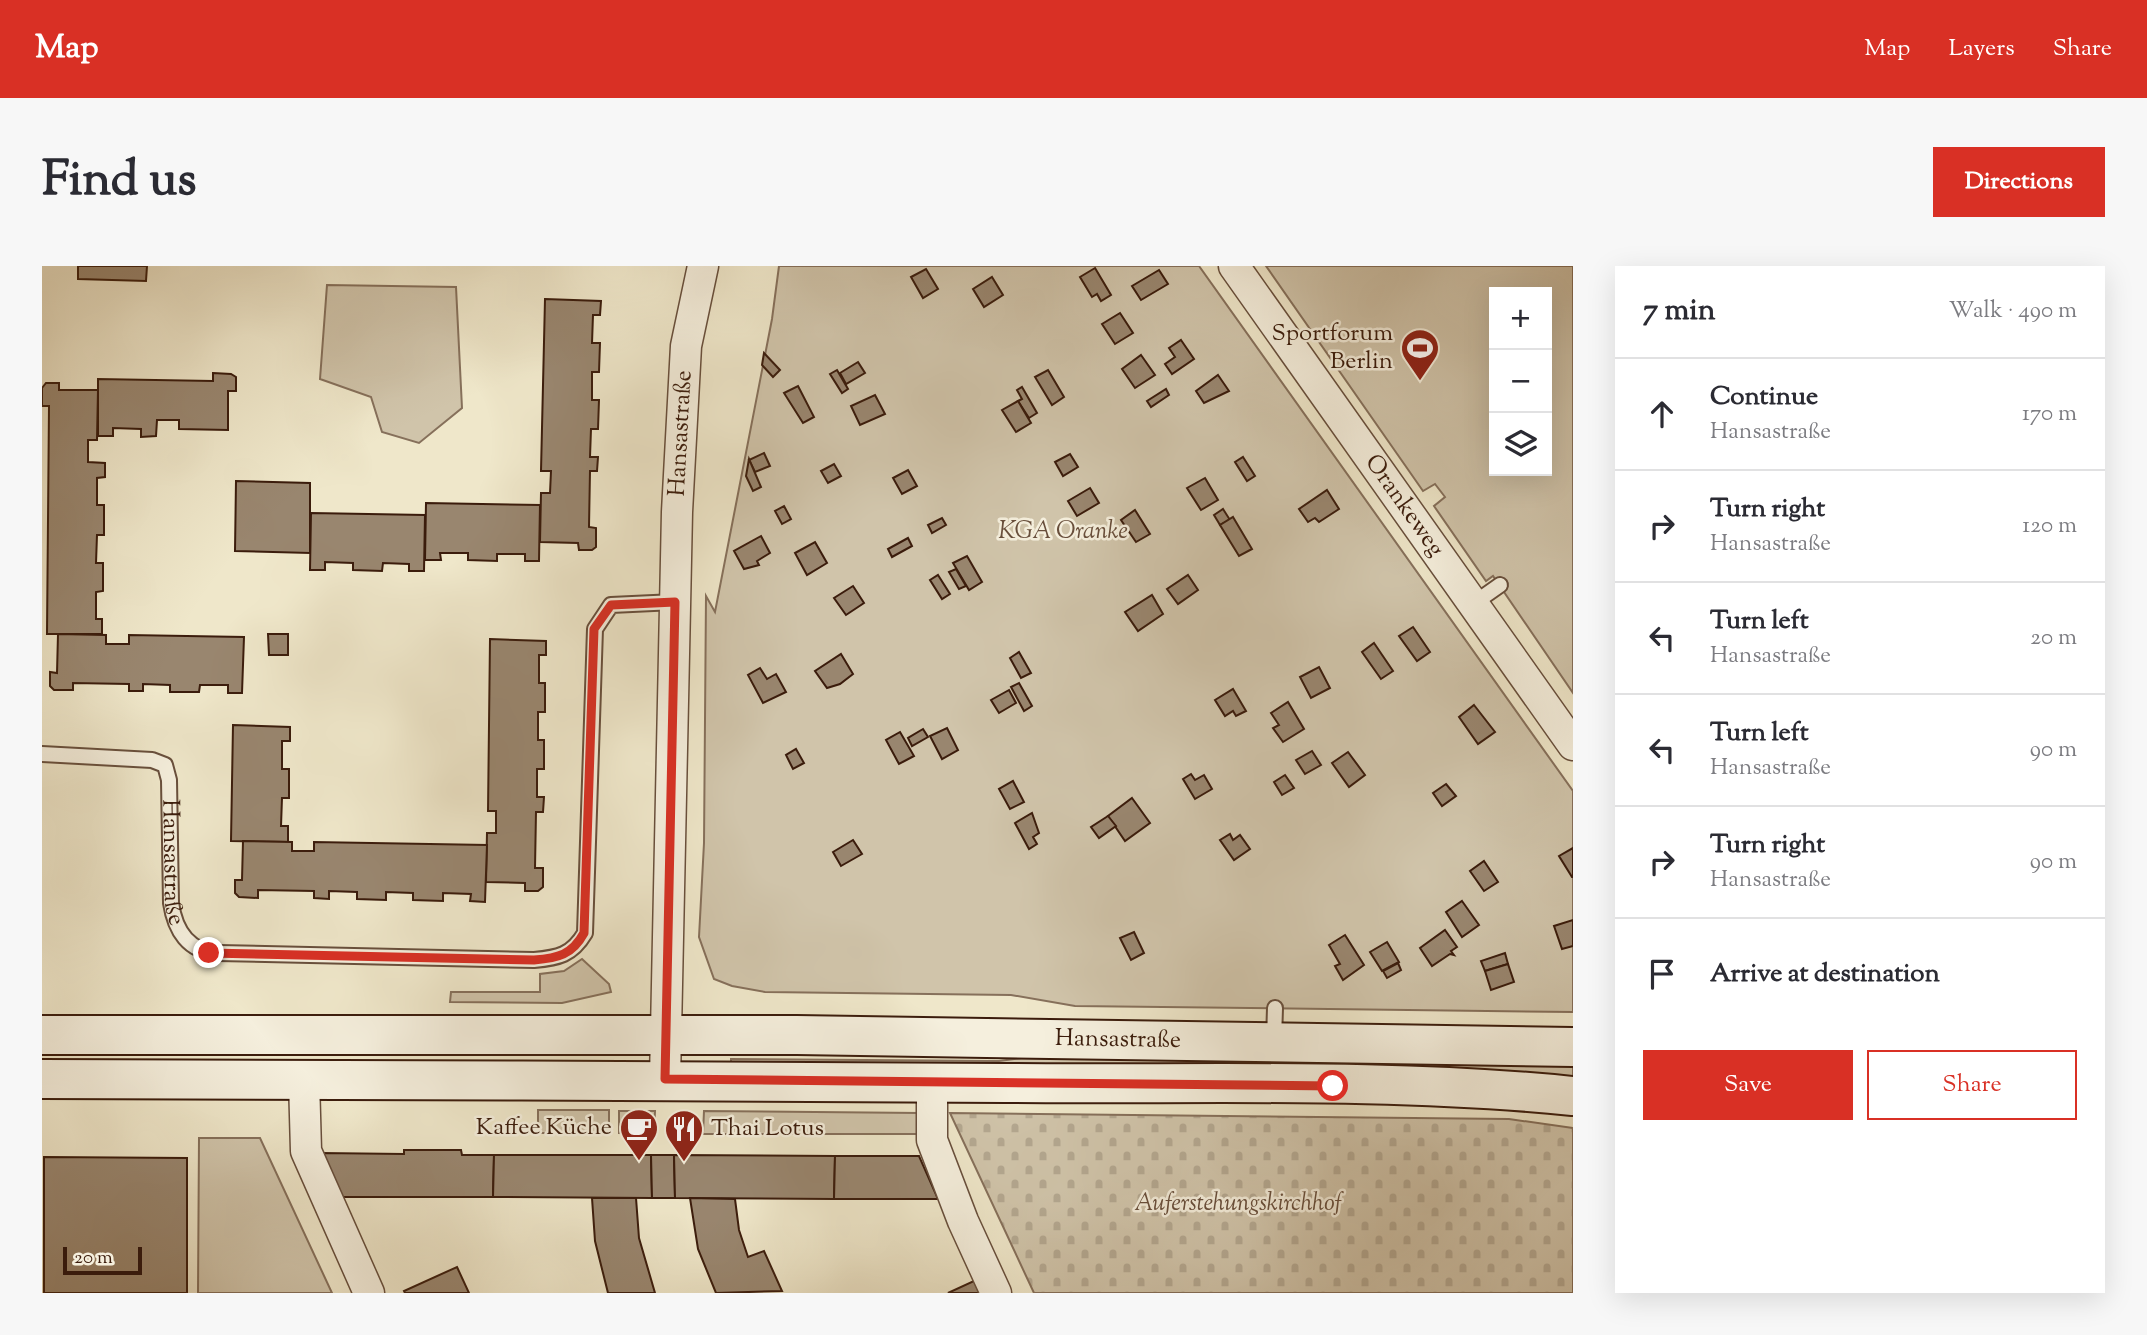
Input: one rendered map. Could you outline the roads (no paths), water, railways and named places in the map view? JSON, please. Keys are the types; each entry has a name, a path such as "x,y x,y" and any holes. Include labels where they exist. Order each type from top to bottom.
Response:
{"main road":[{"name":"Hansastraße","path":"42,1035 664,1035 1274,1024 1573,1047"},
{"name":"Hansastraße","path":"42,1079 665,1079 1485,1088 1573,1096"}],"street":[{"name":"Hansastraße","path":"665,1079 675,602 686,346 703,266"},
{"name":"Orankeweg","path":"1234,266 1573,745"},
{"path":"303,1080 306,1151 369,1293"},
{"path":"932,1083 932,1140 963,1221 996,1293"}],"lane":[{"path":"1473,604 1500,585"},
{"name":"Hansastraße","path":"42,754 152,760 165,765 169,780 173,913 184,939 195,948 218,953 520,960 561,958 578,945 584,933 594,629 611,605 675,602"}],"place":[{"name":"Sportforum Berlin","path":"1420,382"},
{"name":"Kaffee Küche","path":"639,1162"},
{"name":"Thai Lotus","path":"684,1163"}],"park label":[{"name":"KGA Oranke","path":"1063,532"},
{"name":"Auferstehungskirchhof","path":"1238,1204"}]}
